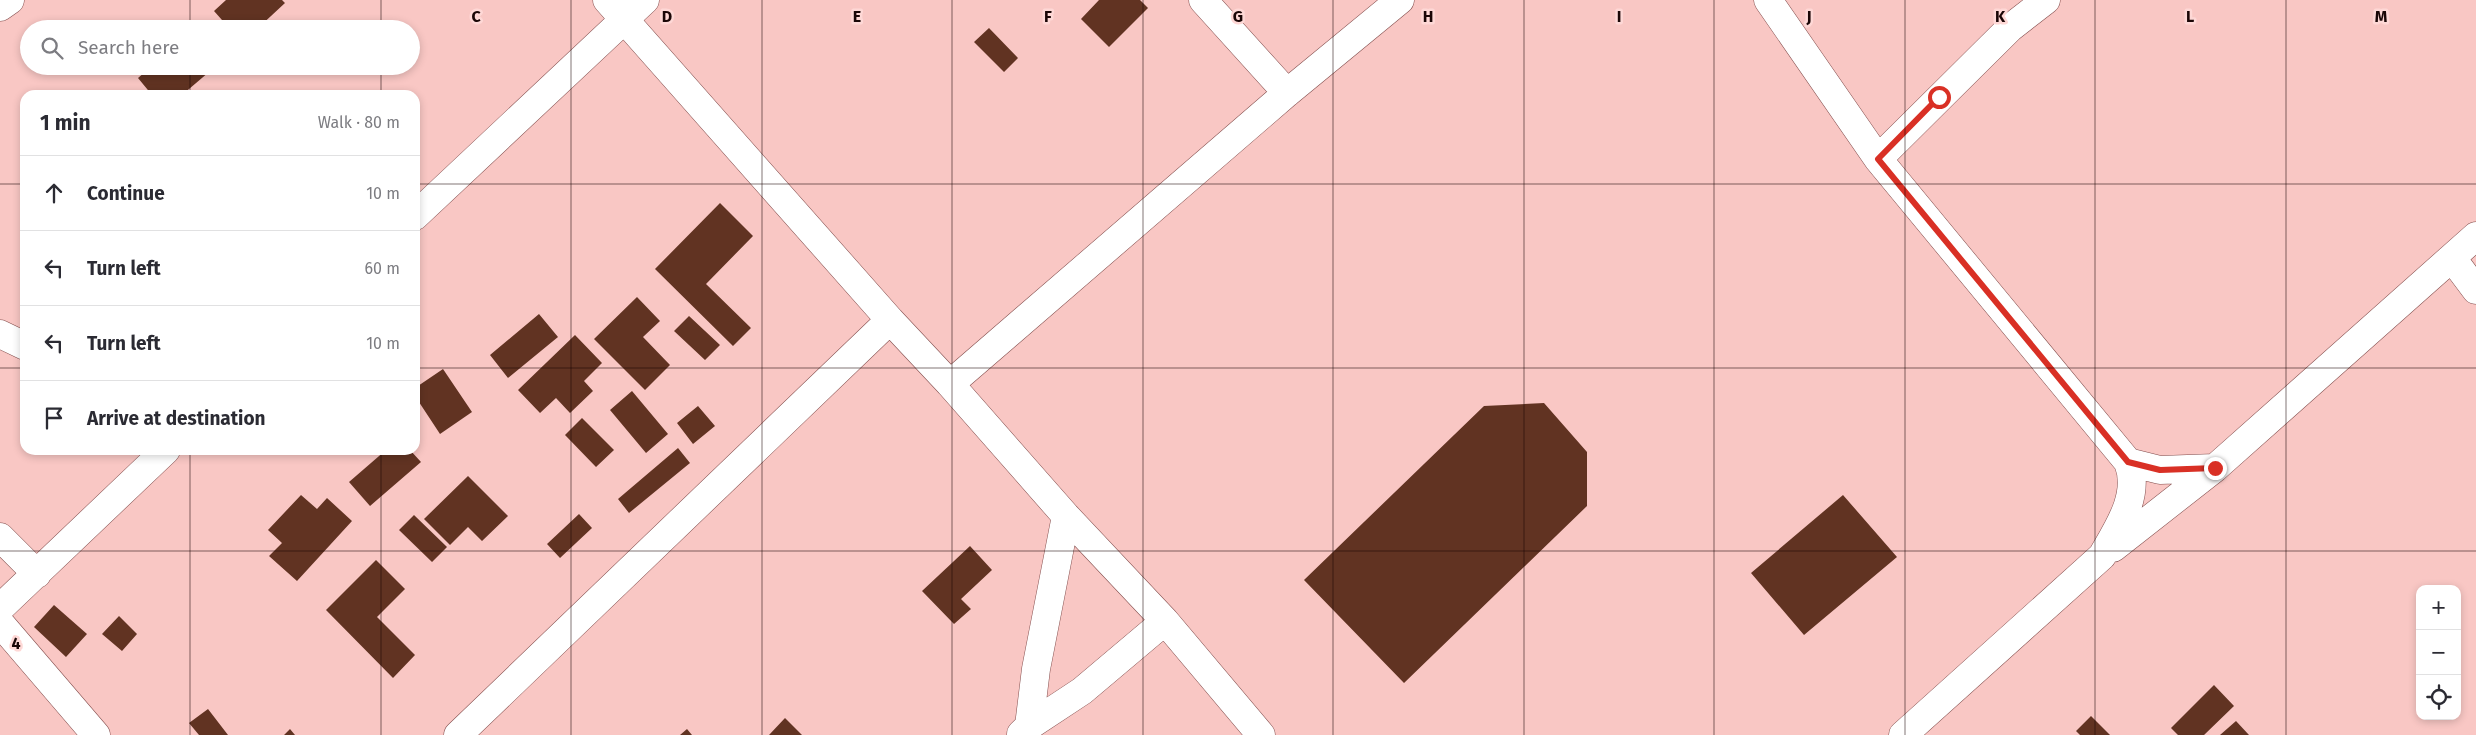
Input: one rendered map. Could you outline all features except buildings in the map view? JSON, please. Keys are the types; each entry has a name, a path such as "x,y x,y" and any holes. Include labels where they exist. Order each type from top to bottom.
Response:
{"street":[{"path":"0,7 10,0"},
{"path":"420,211 616,10 646,0"},
{"path":"1203,0 1287,93"},
{"path":"950,384 1287,93 1400,0"},
{"path":"1768,0 1878,159 2128,462 2132,477 2128,507 2124,519 2102,556"},
{"path":"1878,159 2010,28 2046,0"},
{"path":"616,10 1066,516 1165,621 1261,735"},
{"path":"1903,735 2102,556 2215,468 2476,236"},
{"path":"2452,258 2476,290"},
{"path":"458,735 890,320"},
{"path":"0,334 20,344"},
{"path":"0,608 161,455"},
{"path":"2128,462 2160,470 2215,468"},
{"path":"1024,730 1066,516"},
{"path":"0,537 36,574"},
{"path":"1024,730 1082,691 1165,621"},
{"path":"0,623 96,735"}],"route":[{"path":"1939,97 1878,159 2128,462 2160,470 2215,468"}]}
